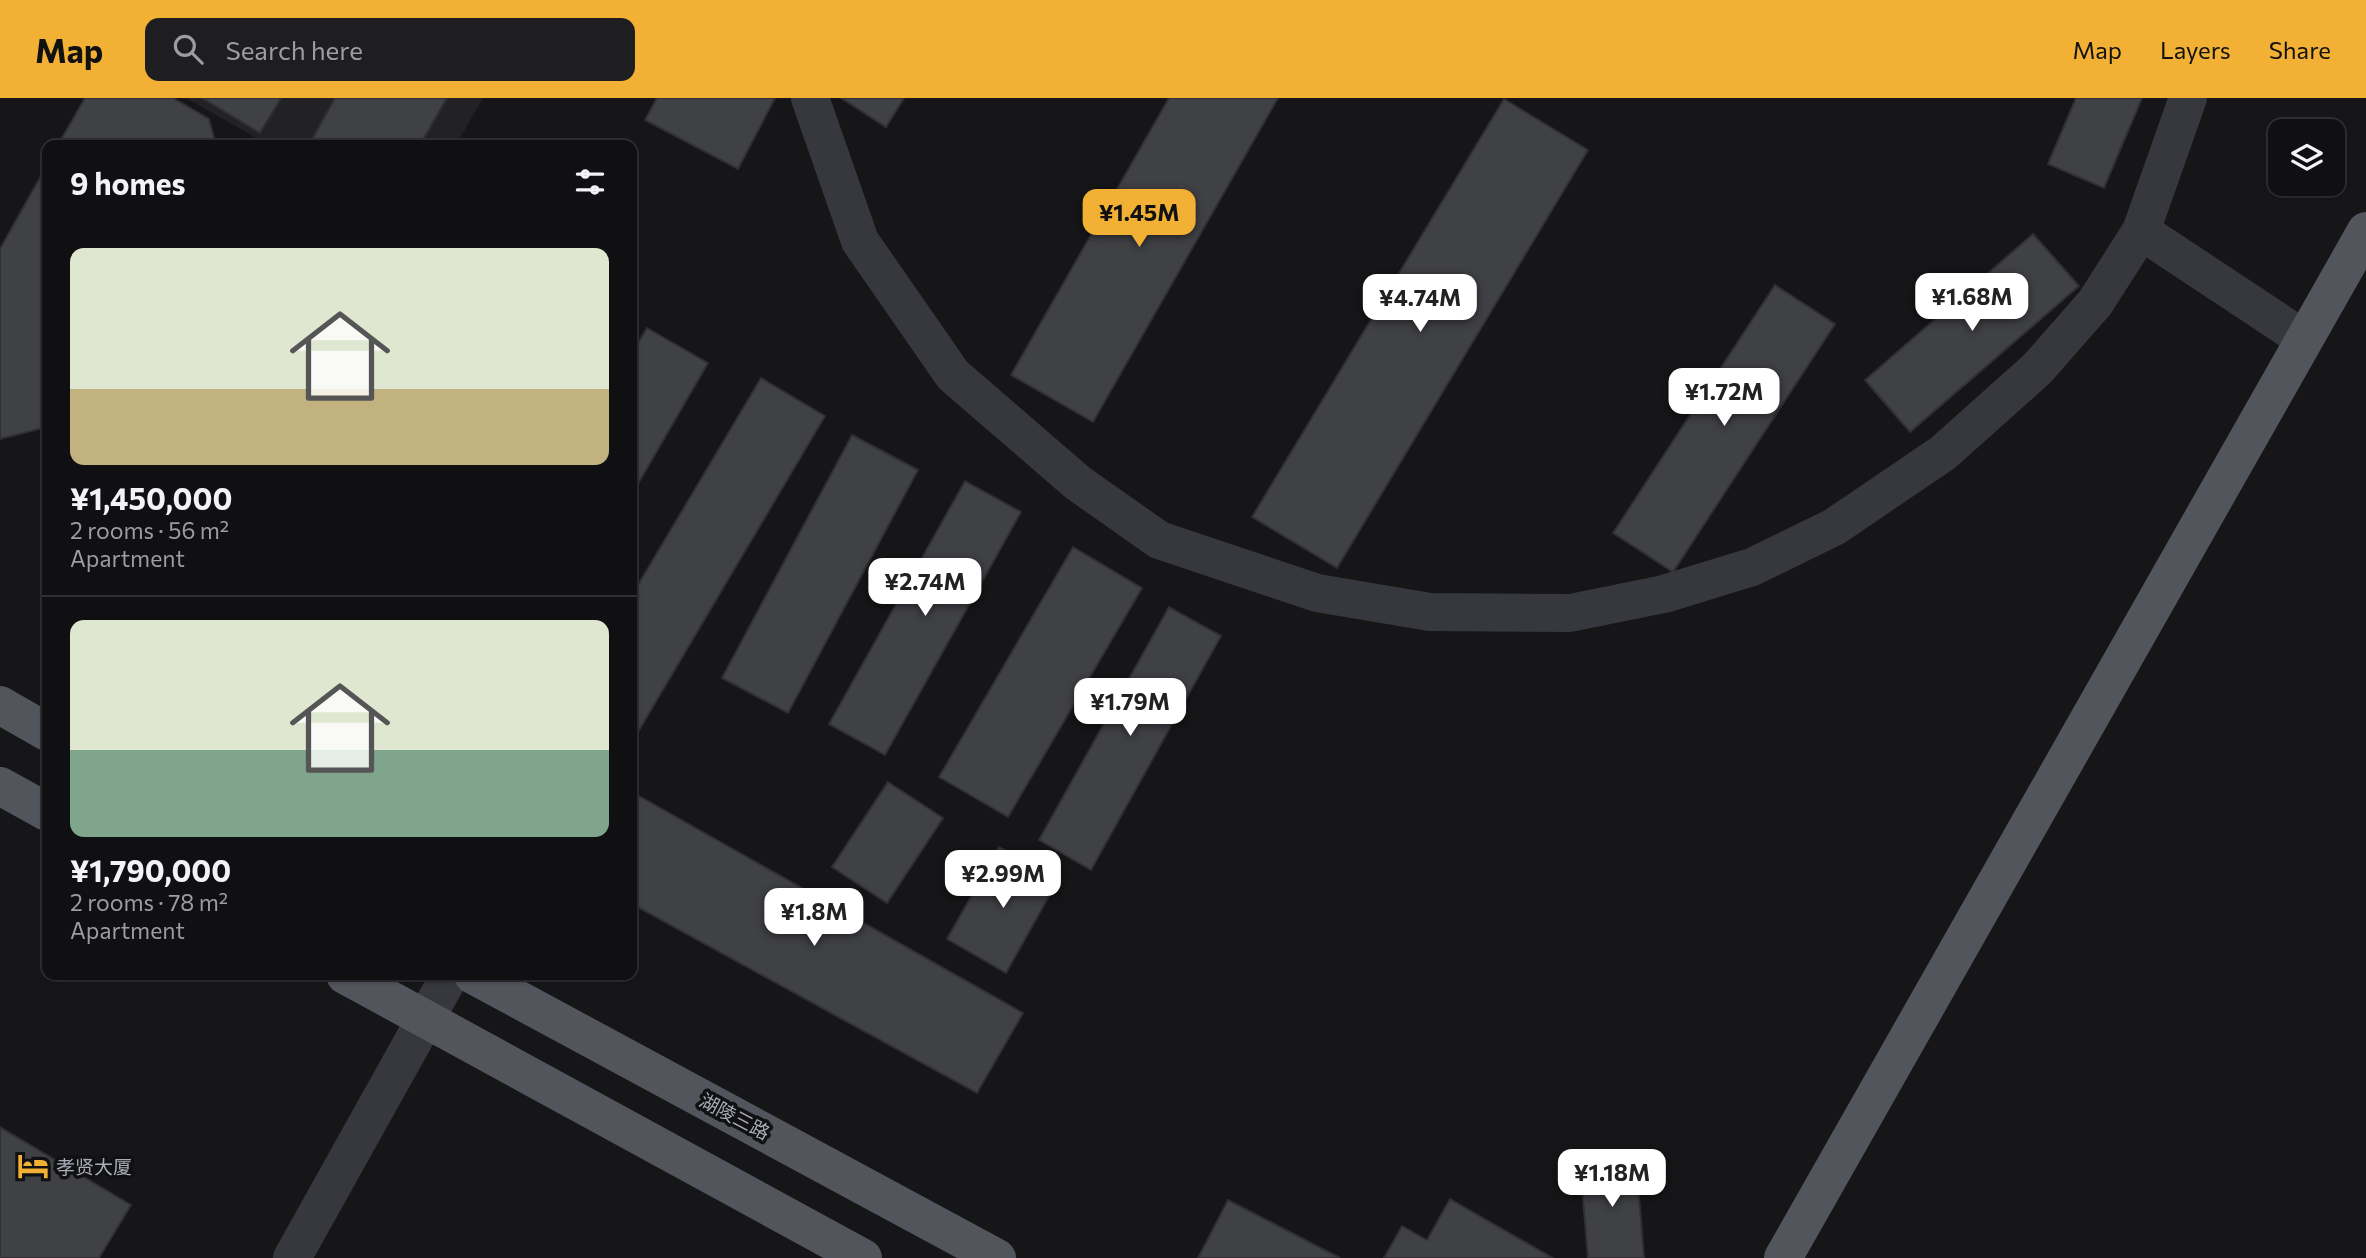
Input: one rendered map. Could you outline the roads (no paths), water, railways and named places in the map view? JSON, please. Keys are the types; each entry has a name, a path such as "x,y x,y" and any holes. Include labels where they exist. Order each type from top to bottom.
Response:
{"main road":[{"path":"1783,1258 2366,231"},
{"path":"0,705 42,729"},
{"path":"0,786 42,809"},
{"path":"354,980 863,1258"},
{"name":"湖陵三路","path":"482,980 997,1258"}],"street":[{"path":"810,98 860,241 953,375 1078,483 1158,540 1317,593 1430,612 1570,613 1664,594 1752,567 1834,527 1942,453 2037,369 2095,303 2141,231 2188,98"},
{"path":"2141,231 2304,339"},
{"path":"292,1258 423,1018 447,980"}],"place":[{"name":"孝贤大厦","path":"33,1166"}]}
